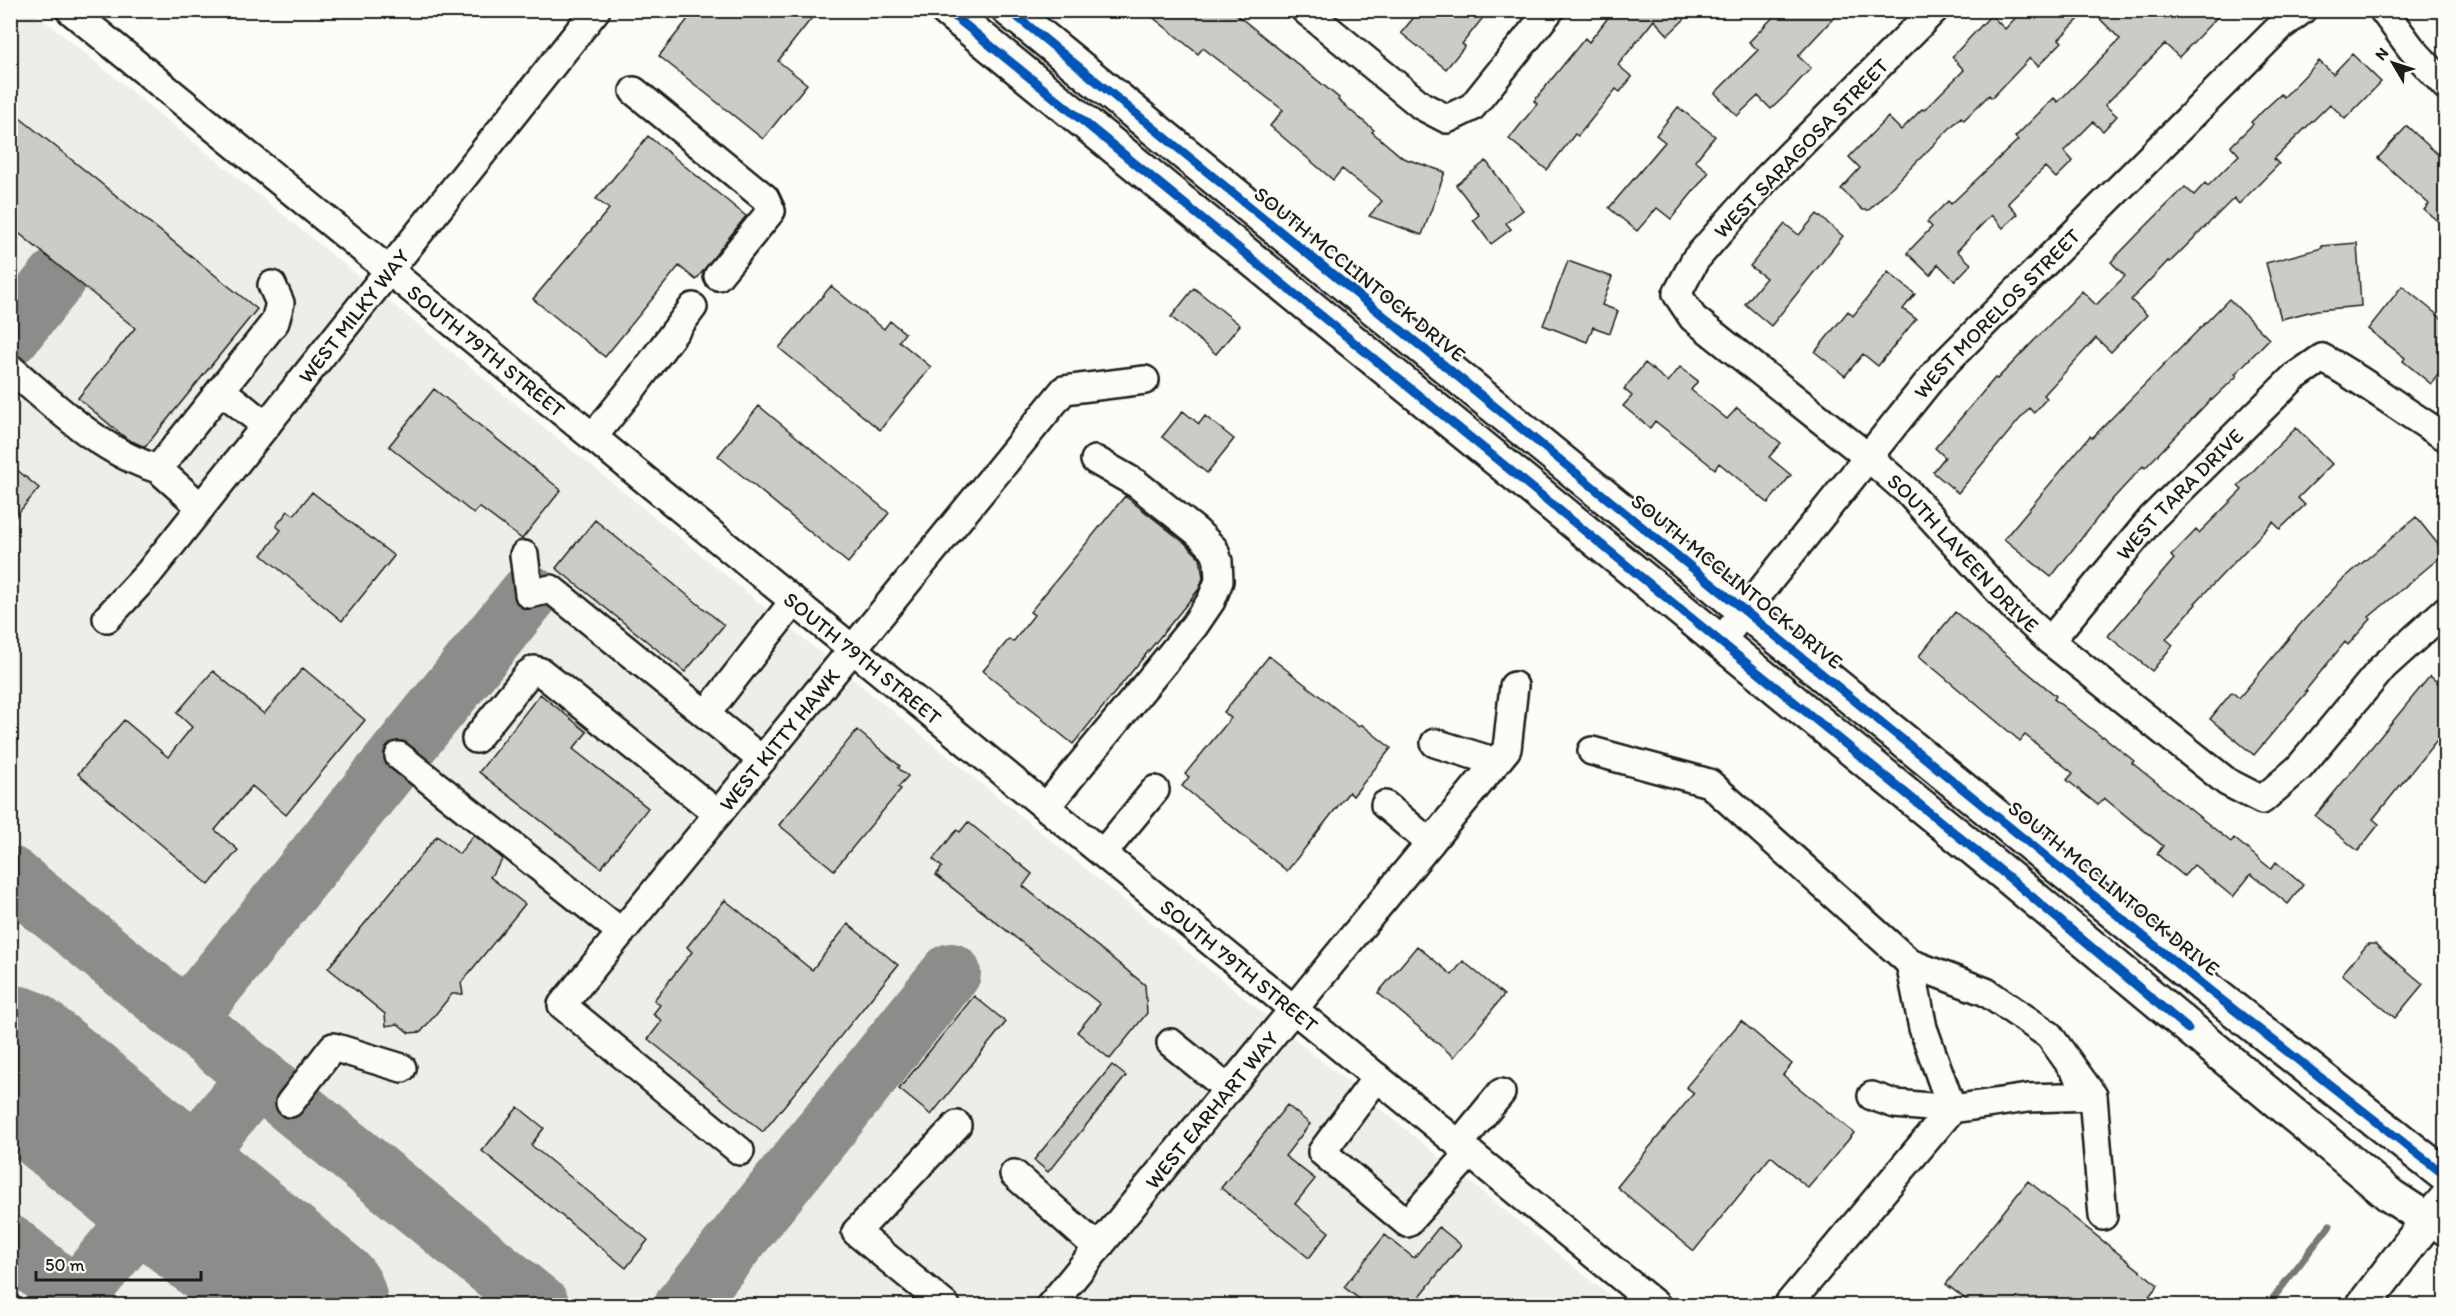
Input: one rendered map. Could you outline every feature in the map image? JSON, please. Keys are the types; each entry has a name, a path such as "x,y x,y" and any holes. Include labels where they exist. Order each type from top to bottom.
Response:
{"main road":[{"path":"947,10 2012,880 2391,1196 2440,1217 2363,1305"},
{"name":"SOUTH MCCLINTOCK DRIVE","path":"1009,10 2214,994 2445,1176"}],"street":[{"name":"SOUTH 79TH STREET","path":"70,10 1657,1305"},
{"name":"WEST MILKY WAY","path":"107,618 148,574 596,10"},
{"path":"1305,10 1422,106 1447,119 1472,107 1550,10"},
{"name":"WEST SARAGOSA STREET","path":"1677,294 1695,261 1765,180 1934,10"},
{"name":"WEST MORELOS STREET","path":"1720,642 1938,370 2280,27 2301,10"},
{"path":"2383,10 2411,48 2445,86"},
{"path":"634,91 765,198 771,211 718,276"},
{"path":"158,470 275,322 280,303 272,285"},
{"name":"SOUTH LAVEEN DRIVE","path":"1677,294 1693,318 1868,457 1908,492 2015,609 2050,641 2227,782 2262,800 2299,768 2383,667 2445,610"},
{"path":"593,437 693,307"},
{"name":"WEST TARA DRIVE","path":"2050,641 2152,518 2293,378 2322,358 2357,376 2409,415 2445,437"},
{"path":"10,368 84,430 137,463 158,470 201,507"},
{"name":"WEST KITTY HAWK","path":"740,1151 562,1005 1064,390 1144,380"},
{"path":"221,390 266,426"},
{"path":"1046,807 1194,626 1211,601 1219,581 1218,561 1214,549 1197,532 1137,484 1095,460"},
{"path":"524,555 528,594 551,589 762,760"},
{"path":"706,714 794,601"},
{"path":"477,739 528,674 534,670 541,672 718,814"},
{"path":"1435,743 1502,755 1514,686"},
{"path":"1592,750 1709,783 1910,963 1986,992 2049,1035 2093,1096 2103,1216"},
{"name":"WEST EARHART WAY","path":"1050,1305 1502,755"},
{"path":"399,756 621,932"},
{"path":"1103,853 1155,790"},
{"path":"1384,805 1430,843"},
{"path":"1910,963 1923,1028 1952,1109"},
{"path":"1171,1043 1228,1089"},
{"path":"290,1103 333,1047 402,1068"},
{"path":"1377,1077 1322,1152 1407,1223 1465,1148 1501,1093"},
{"path":"1872,1096 1895,1104 1952,1109 2028,1098 2093,1096"},
{"path":"1787,1305 1952,1109"},
{"path":"945,1305 856,1232 957,1125"},
{"path":"1014,1174 1098,1248"}],"shaded area":[{"path":"10,11 33,11 1621,1305 11,1305"}],"building":[{"path":"695,10 818,10 778,61 807,84 763,139 659,56"},
{"path":"1144,10 1231,10 1339,98 1338,100 1374,130 1372,132 1403,158 1445,172 1422,235 1369,216 1382,201 1342,169 1333,180 1270,126 1283,110 1203,48 1198,54"},
{"path":"1420,10 1489,10 1462,44 1465,46 1446,69 1401,33"},
{"path":"1614,10 1694,10 1668,35 1654,20 1618,65 1632,77 1620,92 1616,89 1578,136 1575,134 1547,170 1509,139 1537,104 1534,101 1585,38 1589,42"},
{"path":"1780,10 1841,10 1798,56 1811,68 1787,94 1771,109 1758,96 1737,116 1715,93 1758,50 1749,42"},
{"path":"2023,10 2088,10 2059,39 2062,42 2038,66 2030,58 1992,98 1989,95 1964,120 1961,117 1869,210 1863,210 1841,189 1860,168 1849,157 1888,117 1901,130 1964,70 1952,57 1991,15 2005,29"},
{"path":"2091,10 2224,10 2179,57 2165,44 2105,105 2117,116 2103,131 2093,122 2064,151 2073,161 2056,178 2045,167 2008,203 2018,214 2003,228 1991,215 1957,251 1971,264 1955,281 1938,264 1930,275 1907,253 1932,227 1927,222 1948,201 1951,204 2018,140 2015,137 2054,98 2058,102 2120,39"},
{"path":"2352,54 2381,82 2345,119 2330,104 2274,159 2279,164 2239,204 2234,198 2131,300 2147,315 2111,352 2096,338 2044,395 2047,398 2034,413 2029,408 1958,493 1933,472 1945,457 1935,448 1995,378 1997,379 2082,291 2096,305 2125,276 2111,262 2185,187 2194,195 2205,183 2208,186 2239,155 2231,146 2253,124 2251,122 2281,94 2284,97 2319,61 2333,74"},
{"path":"1678,107 1715,136 1695,161 1709,172 1671,219 1657,208 1637,231 1609,208 1665,142 1656,135"},
{"path":"10,110 257,309 145,447 127,439 78,398 135,328 10,226"},
{"path":"2407,126 2445,161 2445,227 2424,210 2429,204 2378,158"},
{"path":"648,136 746,216 696,280 679,266 605,357 533,299 609,209 596,199"},
{"path":"1486,161 1523,210 1506,223 1511,229 1491,244 1473,220 1479,215 1456,185"},
{"path":"1817,214 1843,236 1771,326 1745,304 1766,278 1750,266 1785,224 1799,235"},
{"path":"2357,243 2361,306 2317,310 2281,319 2266,263 2322,248 2322,246"},
{"path":"1568,261 1612,277 1602,305 1618,311 1610,333 1593,327 1587,342 1543,325"},
{"path":"1888,272 1915,294 1903,309 1916,319 1878,366 1863,354 1845,376 1815,352 1848,311 1853,316"},
{"path":"831,286 884,329 890,321 905,333 899,341 931,367 880,430 779,348"},
{"path":"2402,286 2445,321 2445,366 2431,384 2403,361 2405,358 2368,329"},
{"path":"1194,288 1240,325 1216,354 1171,317"},
{"path":"2229,299 2269,339 2235,374 2237,376 2211,399 2145,468 2143,466 2110,502 2051,577 2004,539 2090,436 2092,438"},
{"path":"1645,363 1668,382 1680,367 1698,381 1691,390 1727,419 1737,408 1781,443 1769,457 1791,475 1768,503 1719,463 1715,469 1655,421 1650,428 1623,406 1632,396 1624,389"},
{"path":"434,389 561,490 522,539 479,507 474,514 389,446"},
{"path":"759,406 889,513 848,563 718,456"},
{"path":"1183,411 1199,424 1205,416 1234,439 1207,473 1162,437"},
{"path":"2296,428 2332,464 2298,498 2305,505 2280,529 2273,522 2195,603 2166,639 2173,645 2152,671 2108,636 2174,559 2171,556 2196,530 2199,533 2242,490 2238,486"},
{"path":"10,464 39,488 10,523"},
{"path":"312,492 394,556 342,621 262,555 281,530 276,526 288,511 294,515"},
{"path":"1125,496 1186,544 1200,558 1203,578 1199,589 1073,744 983,671 1009,639 1013,642 1034,615 1030,612"},
{"path":"2416,517 2445,553 2369,617 2371,619 2348,645 2345,642 2254,755 2210,719 2232,692 2239,698 2302,622 2341,581"},
{"path":"595,520 724,625 685,672 556,568"},
{"path":"1955,612 2056,696 2054,699 2134,761 2132,763 2231,842 2234,838 2271,869 2276,862 2303,885 2288,904 2251,874 2233,897 2194,865 2184,876 2157,854 2163,846 2104,798 2098,805 2067,780 2073,773 2025,735 2020,741 1919,656"},
{"path":"1269,656 1359,727 1361,724 1391,748 1353,796 1349,792 1287,871 1182,786 1189,777 1185,774 1231,718 1224,712"},
{"path":"303,668 365,720 286,815 252,786 215,830 238,850 209,885 78,774 124,720 168,757 192,727 177,713 213,671 264,714"},
{"path":"2430,676 2445,689 2445,730 2373,819 2379,824 2358,851 2315,816"},
{"path":"540,694 587,732 573,749 648,808 601,868 479,772"},
{"path":"857,730 900,766 898,768 908,776 898,787 901,789 834,870 779,825"},
{"path":"968,822 1032,874 1023,886 1145,985 1147,1013 1110,1059 1077,1032 1100,1004 936,875 942,867 933,859 957,830 960,832"},
{"path":"474,835 503,859 490,877 525,904 461,983 463,994 452,994 421,1032 409,1033 398,1024 386,1026 385,1014 328,968 437,836 459,854"},
{"path":"725,900 812,970 848,924 898,965 763,1132 648,1039 662,1021 653,1014 660,1005 654,1000 692,952 687,947"},
{"path":"2368,944 2375,944 2423,984 2395,1018 2342,974"},
{"path":"1417,946 1452,975 1463,961 1504,995 1454,1057 1378,993"},
{"path":"974,996 1006,1022 931,1115 899,1089"},
{"path":"1741,1021 1792,1064 1783,1075 1854,1133 1808,1188 1771,1156 1694,1251 1617,1187 1694,1093 1686,1087"},
{"path":"1112,1065 1126,1076 1048,1172 1034,1160"},
{"path":"1287,1105 1310,1124 1285,1156 1315,1179 1295,1204 1329,1232 1309,1258 1221,1188"},
{"path":"518,1107 544,1128 531,1145 648,1240 626,1268 482,1151"},
{"path":"2028,1181 2158,1285 2142,1305 1973,1305 1946,1284"},
{"path":"1439,1227 1461,1245 1413,1305 1367,1305 1344,1287 1385,1235 1414,1258"}],"waterway":[{"path":"2267,1306 2330,1225"}],"taxiway":[{"path":"10,336 57,278"},
{"path":"186,1019 529,594"},
{"path":"10,876 540,1306"},
{"path":"684,1306 951,973"},
{"path":"75,1298 258,1077"},
{"path":"10,1245 85,1306"}],"runway":[{"path":"10,1059 314,1306"}],"cycle path":[{"path":"947,10 2012,880 2188,1029"},
{"path":"1009,10 2214,994 2446,1176"}]}
